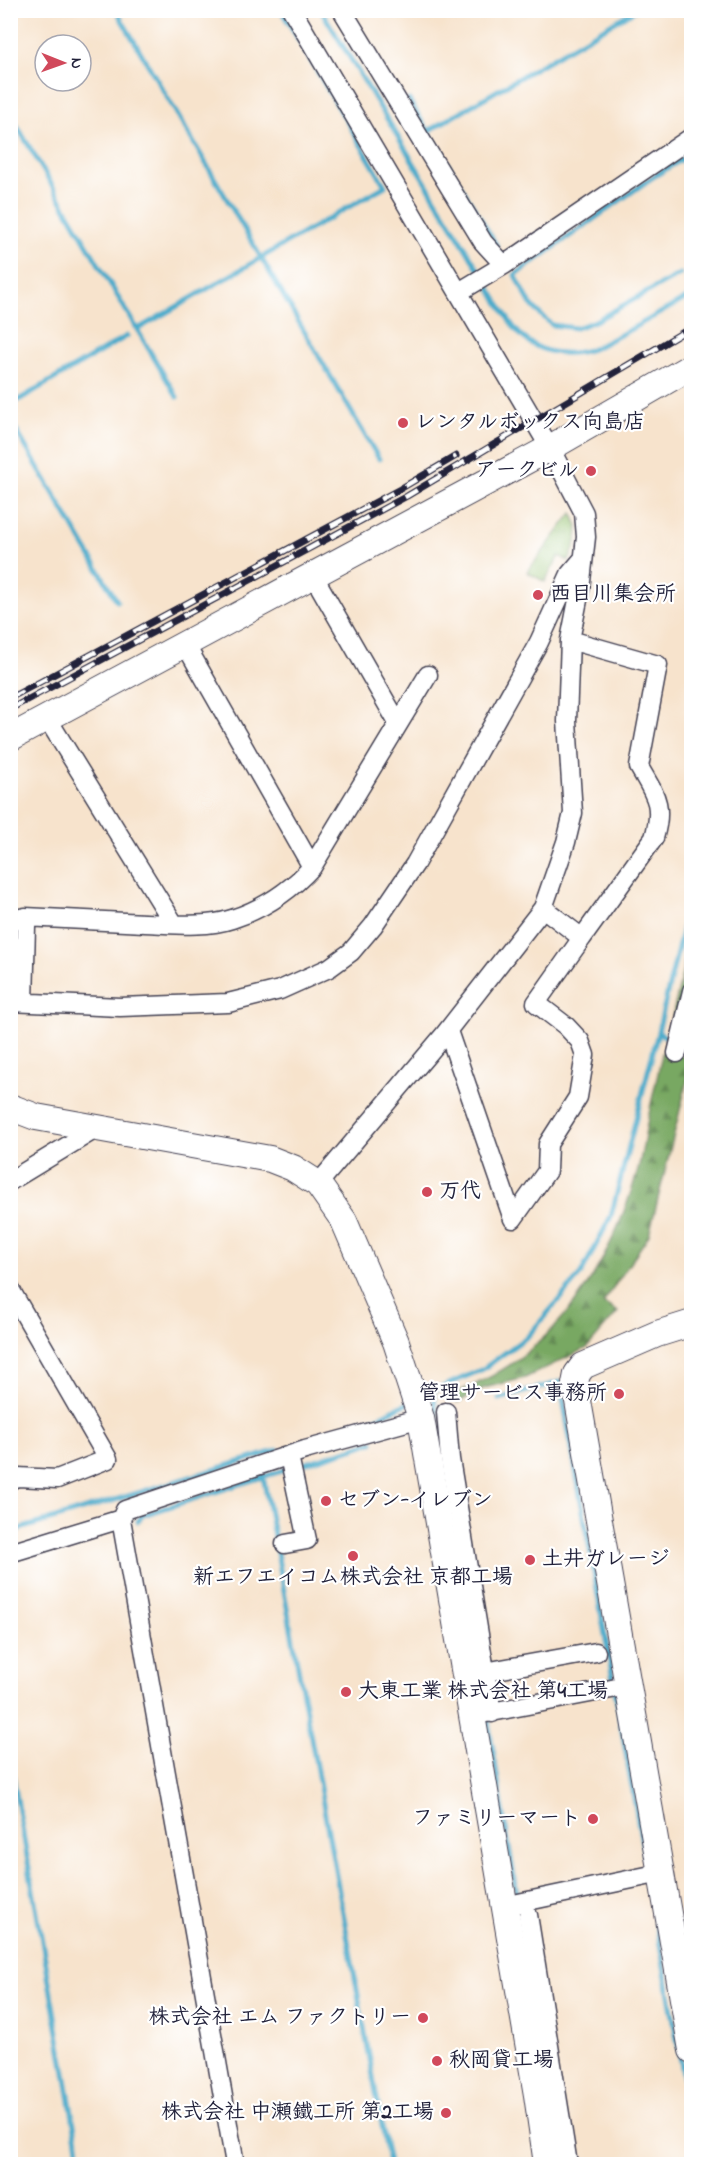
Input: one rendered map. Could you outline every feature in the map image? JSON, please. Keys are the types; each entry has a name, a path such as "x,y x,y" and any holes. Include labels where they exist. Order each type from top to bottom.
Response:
{"street":[{"path":"292,10 467,287 584,513 586,537 580,590 570,640 567,721 573,813 566,843 543,908 448,1031 318,1184"},
{"path":"342,10 499,268"},
{"path":"467,287 499,268 692,137"},
{"path":"10,738 549,448 692,366"},
{"path":"428,675 312,867 295,886 266,904 232,920 211,923 174,924 25,917 18,923 17,1002 120,1007 228,1003 279,990 329,968 351,952 373,926 415,864 539,642 570,574 583,559"},
{"path":"313,575 398,723"},
{"path":"448,1031 513,1219 547,1171 548,1144 578,1097 585,1055 580,1041 566,1026 536,1003 654,838 658,827 658,801 639,766 658,665 570,640"},
{"path":"185,644 312,867"},
{"path":"47,718 174,924"},
{"path":"543,908 582,938"},
{"path":"677,1053 692,992"},
{"path":"10,1107 36,1117 270,1159 293,1168 318,1184 344,1221 396,1342 417,1406 477,1674"},
{"path":"10,1181 97,1128"},
{"path":"10,1289 108,1460 57,1479 18,1478 10,1480"},
{"path":"692,1323 657,1334 584,1366 577,1374 575,1384 626,1686 652,1875 692,2050"},
{"path":"235,2164 121,1519 125,1510 284,1467 417,1406"},
{"path":"446,1412 482,1714 546,2059 568,2164"},
{"path":"284,1467 307,1540 285,1544"},
{"path":"10,1553 121,1519"},
{"path":"477,1674 596,1652"},
{"path":"482,1714 626,1686"},
{"path":"518,1906 652,1875"},
{"path":"546,2059 547,2164"}],"green space":[{"path":"572,513 578,532 569,561 559,556 545,582 527,572"},
{"path":"691,935 691,1036 673,1022 672,1018"},
{"path":"669,1049 691,1061 691,1066 649,1235 603,1303 618,1312 587,1348 525,1378 484,1388 457,1403 455,1393 490,1377 522,1356 549,1332 574,1304 594,1274 612,1241 626,1206 639,1164 662,1053"}],"waterway":[{"path":"116,10 379,459"},
{"path":"138,329 385,186 281,10"},
{"path":"321,10 509,320 516,330 533,345 553,352 589,350 692,295"},
{"path":"428,131 635,10"},
{"path":"409,100 497,246"},
{"path":"10,114 177,397"},
{"path":"680,274 595,321 576,328 552,325 530,303 515,275 653,177 692,153"},
{"path":"10,405 127,336"},
{"path":"10,420 117,601"},
{"path":"422,1396 483,1369 528,1336 581,1274 611,1216 692,890"},
{"path":"658,1032 692,1054"},
{"path":"499,1399 560,1382 692,2124"},
{"path":"433,1391 439,1434"},
{"path":"325,1435 363,1424 408,1403"},
{"path":"138,1521 143,1515 373,1442"},
{"path":"10,1532 278,1450"},
{"path":"263,1476 389,2164"},
{"path":"487,1715 518,1901"},
{"path":"10,1759 81,2164"}],"railway":[{"path":"10,709 407,496 692,327"},
{"path":"10,698 400,489 456,456"}],"place":[{"name":"レンタルボックス向島店","path":"403,423"},
{"name":"アークビル","path":"591,471"},
{"name":"西目川集会所","path":"538,595"},
{"name":"万代","path":"427,1192"},
{"name":"管理サービス事務所","path":"619,1394"},
{"name":"セブン-イレブン","path":"326,1501"},
{"name":"新エフエイコム株式会社 京都工場","path":"353,1556"},
{"name":"土井ガレージ","path":"530,1560"},
{"name":"大東工業 株式会社 第4工場","path":"346,1692"},
{"name":"ファミリーマート","path":"593,1819"},
{"name":"株式会社 エム ファクトリー","path":"423,2018"},
{"name":"秋岡貸工場","path":"437,2061"},
{"name":"株式会社 中瀬鐵工所 第2工場","path":"446,2113"}]}
